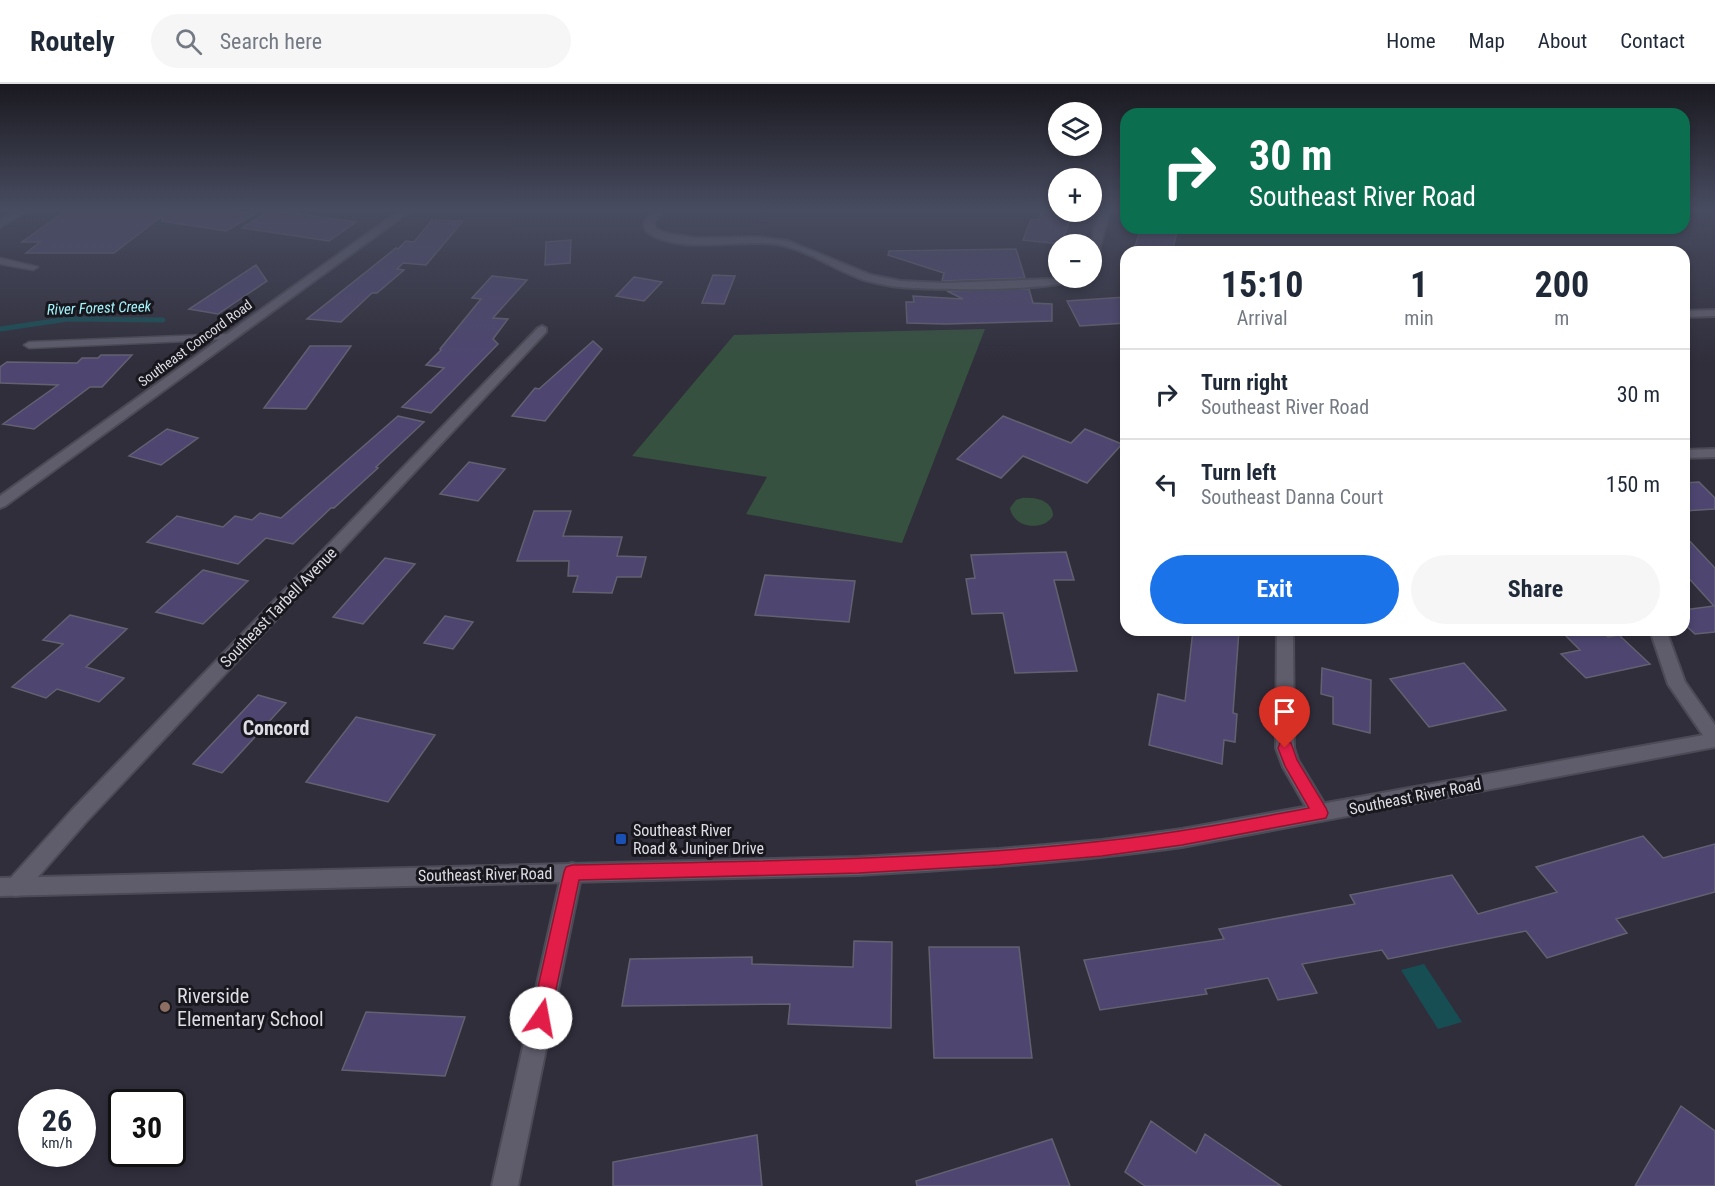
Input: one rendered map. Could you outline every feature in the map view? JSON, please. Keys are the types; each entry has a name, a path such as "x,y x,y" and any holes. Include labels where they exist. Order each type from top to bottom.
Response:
{"street":[{"name":"Southeast Concord Road","path":"0,503 336,260"},
{"path":"827,260 860,275 881,281 936,285 1048,282"},
{"path":"1690,314 1715,313"},
{"name":"Southeast Tarbell Avenue","path":"8,887 79,816 542,330"},
{"path":"1690,454 1715,453"},
{"path":"1285,636 1285,748 1290,762 1320,813"},
{"path":"1660,636 1677,684 1688,704 1715,740"},
{"name":"Southeast River Road","path":"8,887 859,866 999,858 1102,849 1182,838 1715,740"},
{"path":"505,1186 572,872"}],"lane":[{"path":"0,261 33,267"},
{"path":"29,345 230,337"}],"shaded area":[{"path":"985,329 902,543 746,514 767,477 632,456 734,335"},
{"path":"1038,499 1047,503 1053,516 1036,526 1022,524 1012,515 1010,508 1016,500"},
{"path":"1424,964 1462,1022 1438,1029 1401,970"}],"building":[{"path":"380,260 430,260 426,265 403,263 397,269 404,270 377,293 372,293 341,322 307,319"},
{"path":"545,260 570,260 570,263 545,265"},
{"path":"905,260 1020,260 1025,278 942,281 944,273"},
{"path":"256,265 267,281 218,314 189,309"},
{"path":"713,275 735,276 724,304 702,303"},
{"path":"492,276 527,280 493,318 508,319 493,339 498,344 431,413 402,407 444,368 426,365 441,350 481,299 472,298"},
{"path":"634,277 662,282 644,301 616,296"},
{"path":"1029,289 1033,303 1052,304 1052,321 907,323 906,302 914,302 913,296 963,299 947,291"},
{"path":"1120,297 1120,323 1080,326 1067,301"},
{"path":"593,341 602,349 545,421 512,416 535,388 539,389"},
{"path":"310,346 351,346 306,409 264,408"},
{"path":"101,355 132,355 102,387 90,387 34,429 3,424 58,385 0,383 0,367 7,362 77,363 82,358 98,358"},
{"path":"398,416 424,422 376,467 378,468 293,544 266,538 238,564 147,542 177,516 223,527 235,516 252,520 260,513 281,518"},
{"path":"1003,416 1071,443 1085,429 1120,443 1120,446 1087,483 1023,456 1001,478 957,459"},
{"path":"167,429 198,438 161,465 129,456"},
{"path":"469,462 505,469 478,501 440,494"},
{"path":"1699,482 1715,498 1715,509 1690,511 1690,483"},
{"path":"534,511 571,511 563,536 622,537 617,556 646,557 641,577 617,577 612,593 573,592 578,576 568,576 569,561 517,561"},
{"path":"1690,541 1715,568 1715,632 1695,634 1690,629 1690,609 1714,606 1690,580"},
{"path":"1066,552 1074,580 1054,580 1077,671 1015,673 1003,613 972,614 966,579 975,578 971,555"},
{"path":"385,558 415,564 363,624 333,617"},
{"path":"203,570 248,581 203,624 156,612"},
{"path":"765,575 855,581 849,622 755,615"},
{"path":"70,615 127,629 86,667 124,678 99,702 57,689 46,698 12,687 63,644 43,640"},
{"path":"445,616 473,622 453,649 424,643"},
{"path":"1192,636 1239,636 1233,713 1237,714 1235,742 1224,740 1222,764 1149,745 1158,694 1185,701"},
{"path":"1566,636 1620,636 1650,664 1586,678 1561,654 1580,650"},
{"path":"1464,663 1506,710 1429,727 1390,679"},
{"path":"1322,668 1371,680 1370,733 1333,724 1333,697 1321,694"},
{"path":"258,695 286,703 222,773 193,764"},
{"path":"356,717 435,735 388,802 306,782"},
{"path":"1643,836 1663,858 1715,844 1715,892 1616,919 1627,933 1547,958 1526,931 1388,959 1382,950 1302,964 1317,993 1278,1000 1268,978 1205,989 1207,994 1100,1010 1084,960 1224,939 1219,929 1355,904 1350,895 1452,875 1478,914 1557,892 1536,867"},
{"path":"854,941 892,942 891,1028 788,1024 790,1004 622,1006 630,959 752,957 752,964 853,967"},
{"path":"929,947 1019,947 1032,1058 934,1058"},
{"path":"366,1012 465,1017 445,1076 342,1070"},
{"path":"1681,1106 1715,1131 1715,1186 1635,1186"},
{"path":"1151,1121 1196,1153 1205,1134 1281,1186 1145,1186 1125,1172"},
{"path":"757,1135 762,1186 613,1186 613,1162"},
{"path":"1052,1139 1070,1186 917,1186 916,1181"}],"waterway":[{"name":"River Forest Creek","path":"0,329 68,319 163,320"}],"place":[{"name":"Southeast River Road & Juniper Drive","path":"621,839"},
{"name":"Riverside Elementary School","path":"165,1007"}],"district":[{"name":"Concord","path":"276,728"}],"route":[{"path":"541,1018 572,872 859,866 999,858 1102,849 1182,838 1320,813 1290,762 1285,748"}]}
